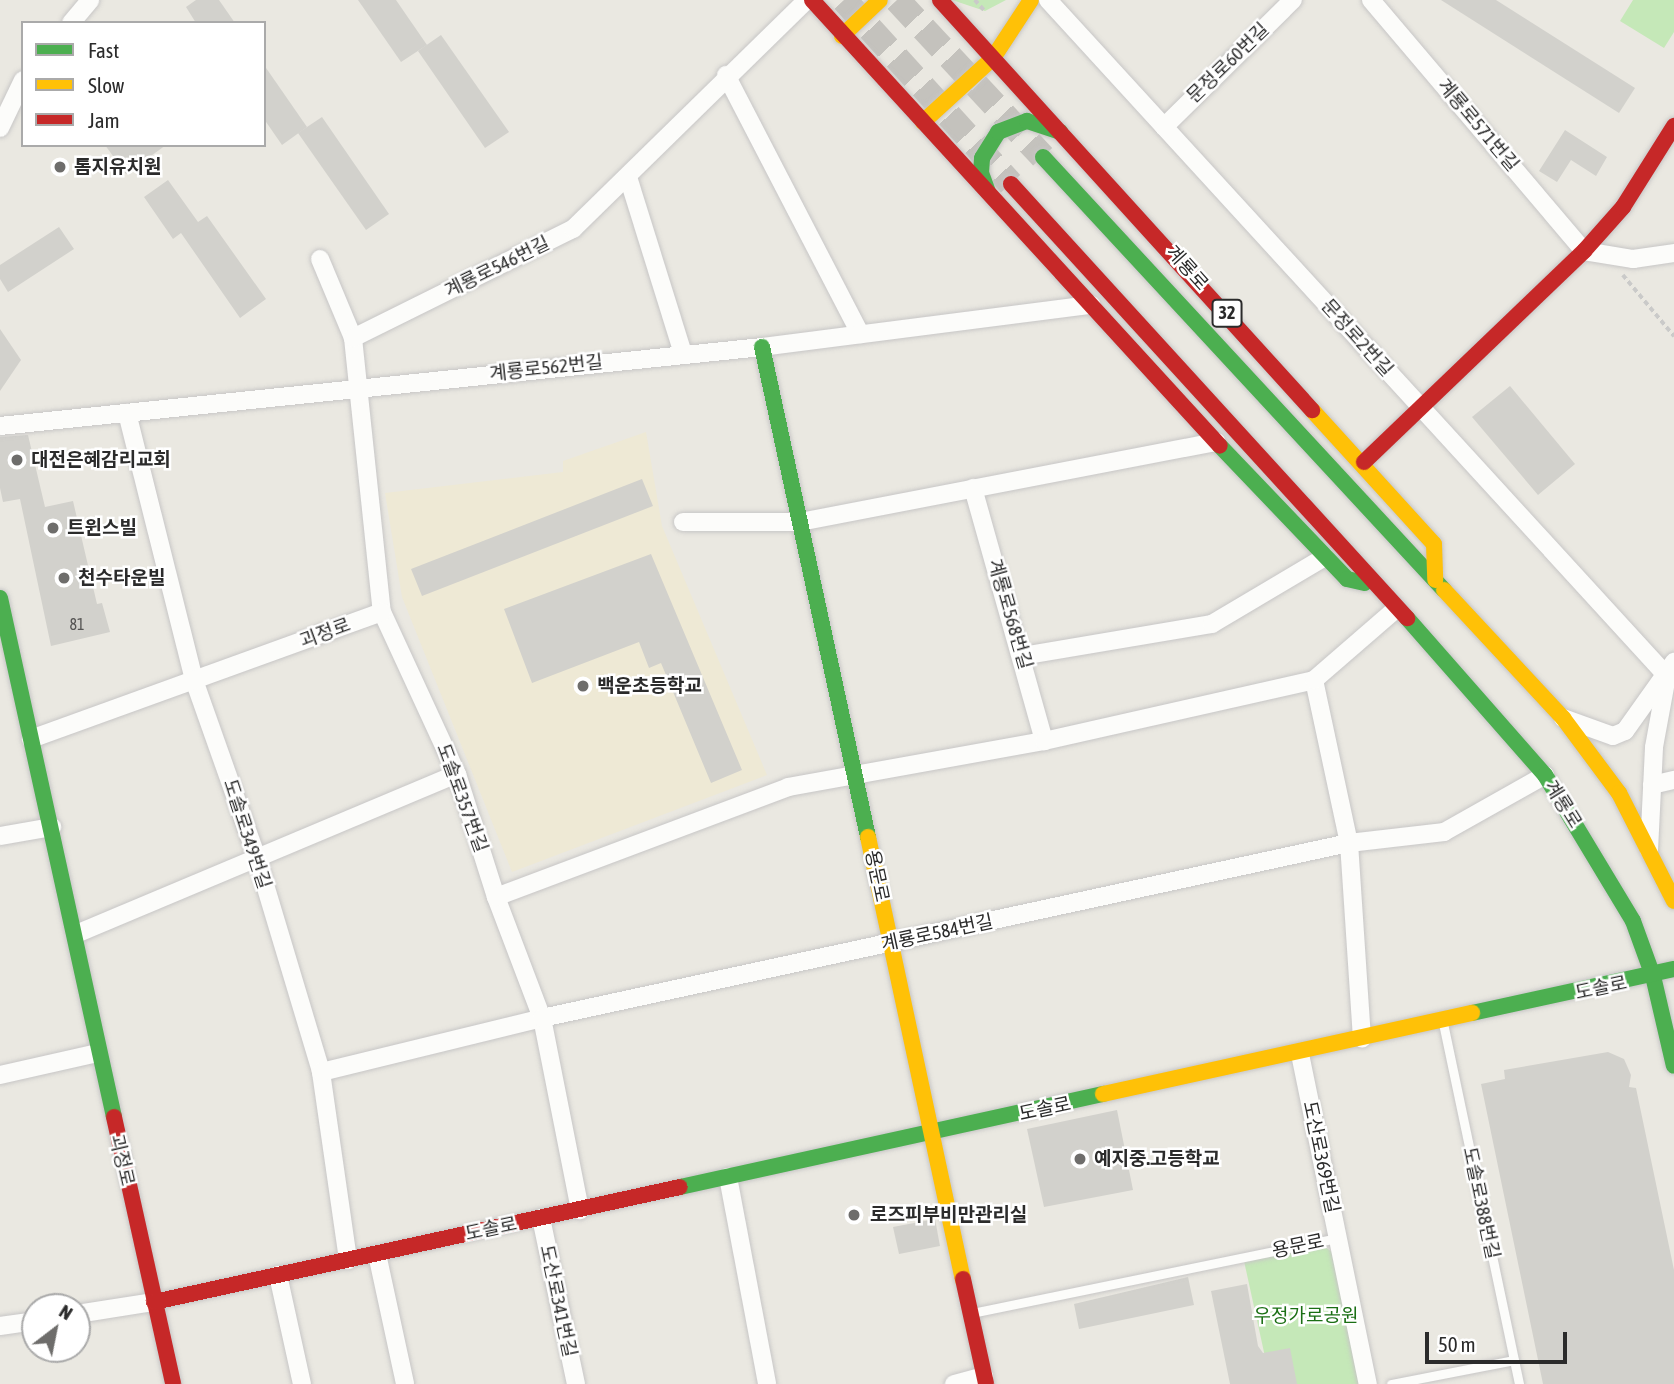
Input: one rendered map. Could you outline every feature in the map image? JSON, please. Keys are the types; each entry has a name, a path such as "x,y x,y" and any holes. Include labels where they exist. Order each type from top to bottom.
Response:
{"main road":[{"path":"809,0 1216,442 1346,579 1377,586"},
{"path":"842,36 880,0"},
{"name":"계룡로","path":"940,0 1364,462 1434,544 1435,580"},
{"path":"923,122 993,58 1031,0"},
{"path":"996,200 981,173 988,144 998,132 1027,121 1042,123 1067,137"},
{"path":"1364,462 1584,251 1623,207 1674,126"},
{"name":"계룡로","path":"1043,157 1563,718 1619,793 1674,901"},
{"name":"계룡로","path":"1011,184 1545,775 1633,921 1653,976 1674,1066"},
{"name":"용문로","path":"762,348 985,1380"},
{"name":"괴정로","path":"0,598 4,631 76,934 98,1053 173,1384"},
{"name":"도솔로","path":"154,1302 1300,1054 1653,976 1674,969"}],"street":[{"path":"73,21 90,0"},
{"name":"계룡로546번길","path":"353,338 573,229 628,177 726,75 809,0"},
{"name":"문정로2번길","path":"1048,0 1421,409 1670,669"},
{"name":"문정로60번길","path":"1164,127 1293,0"},
{"name":"계룡로571번길","path":"1371,0 1584,251"},
{"path":"726,75 860,334"},
{"path":"0,128 21,84"},
{"path":"628,177 683,354"},
{"path":"1584,251 1618,256 1674,253"},
{"path":"320,259 353,338 358,387"},
{"name":"계룡로562번길","path":"0,426 358,387 762,348 1091,305"},
{"name":"도솔로357번길","path":"358,387 383,612 457,774 496,897 542,1017 580,1210"},
{"name":"도솔로349번길","path":"127,412 194,680 257,858 321,1072 348,1260"},
{"path":"683,522 800,522 1216,442"},
{"name":"계룡로568번길","path":"973,488 1044,741"},
{"path":"1022,656 1212,624 1325,557"},
{"path":"496,897 788,788 1044,741 1314,680 1396,609"},
{"name":"괴정로","path":"31,739 383,612"},
{"path":"1563,718 1613,736 1625,731 1670,669"},
{"path":"1649,852 1652,785 1670,669"},
{"path":"1314,680 1349,843 1363,1040"},
{"path":"76,934 457,774"},
{"name":"계룡로584번길","path":"321,1072 542,1017 1349,843 1444,832 1545,775"},
{"path":"1652,785 1674,780"},
{"path":"0,836 51,827"},
{"path":"0,1075 98,1053"},
{"name":"도산로369번길","path":"1300,1054 1368,1384"},
{"path":"728,1177 767,1384"},
{"name":"도산로341번길","path":"541,1218 576,1384"},
{"path":"377,1254 405,1384"},
{"path":"278,1275 302,1384"},
{"name":"도솔로","path":"91,1312 154,1302"},
{"path":"0,1326 21,1323"},
{"path":"954,1384 985,1380"}],"lane":[{"name":"도솔로388번길","path":"1443,1022 1519,1384"},
{"name":"용문로","path":"971,1313 1338,1238"},
{"path":"1391,1384 1514,1360"}],"path":[{"path":"975,0 985,11"},
{"path":"1618,256 1621,272 1674,336"}],"shaded area":[{"name":"백운초등학교","path":"646,432 662,526 767,775 512,872 402,597 385,493 563,472 563,461"}],"green space":[{"path":"952,0 1006,0 985,11"},
{"path":"1633,0 1674,0 1674,32 1664,48 1620,21"},
{"name":"우정가로공원","path":"1325,1247 1345,1261 1362,1384 1271,1384 1244,1261"}],"building":[{"path":"196,0 219,0 234,21 195,21 186,7"},
{"path":"358,0 396,0 427,45 401,62"},
{"path":"1441,0 1496,0 1635,88 1619,113"},
{"path":"441,35 509,132 485,148 418,51"},
{"path":"266,68 307,127 282,145 266,122"},
{"path":"322,117 389,214 366,230 298,133"},
{"path":"1565,130 1607,157 1596,176 1571,160 1557,182 1539,171"},
{"path":"106,147 163,147 126,174"},
{"path":"168,180 198,222 207,216 266,299 240,318 181,233 173,239 144,197"},
{"path":"59,227 74,249 8,292 0,279 0,265"},
{"path":"0,329 21,360 0,391"},
{"path":"1510,386 1575,464 1538,495 1472,417"},
{"path":"28,435 45,507 73,501 97,604 102,603 110,632 51,646 20,499 3,502 0,488 0,437"},
{"path":"642,479 653,506 422,596 411,569"},
{"path":"651,554 742,770 711,783 661,663 649,668 639,642 532,683 504,609"},
{"path":"1608,1052 1624,1059 1631,1075 1629,1087 1636,1088 1674,1270 1674,1384 1543,1384 1481,1084 1505,1079 1504,1070"},
{"name":"예지중.고등학교","path":"1117,1110 1133,1190 1044,1207 1027,1129"},
{"path":"935,1219 940,1246 899,1254 893,1227"},
{"path":"1188,1277 1194,1305 1079,1329 1074,1304"},
{"path":"1247,1284 1258,1346 1263,1353 1290,1348 1297,1384 1230,1384 1211,1291"}],"tunnel":[{"path":"844,0 1011,184"},
{"path":"897,0 1043,157"}],"traffic: fast":[{"path":"988,192 981,173 982,158 998,132 1027,121 1060,132"},
{"path":"1043,157 1444,590"},
{"path":"762,347 868,837"},
{"path":"1220,446 1347,579 1365,583"},
{"path":"0,598 114,1117"},
{"path":"1407,618 1545,775 1633,921 1653,976 1674,1066"},
{"path":"1472,1013 1674,969"},
{"path":"680,1187 1103,1094"}],"traffic: slow":[{"path":"842,36 880,0"},
{"path":"993,58 1031,0"},
{"path":"923,122 993,58"},
{"path":"1312,410 1434,544 1435,580"},
{"path":"1444,590 1563,718 1619,793 1674,901"},
{"path":"868,837 963,1279"},
{"path":"1103,1094 1472,1013"}],"traffic: jam":[{"path":"812,0 1220,446"},
{"path":"940,0 1312,410"},
{"path":"1364,462 1584,251 1623,207 1674,126"},
{"path":"1011,184 1407,618"},
{"path":"114,1117 173,1384"},
{"path":"154,1302 680,1187"},
{"path":"963,1279 986,1384"}],"place":[{"name":"톰지유치원","path":"60,167"},
{"name":"대전은혜감리교회","path":"17,460"},
{"name":"트윈스빌","path":"53,528"},
{"name":"천수타운빌","path":"64,578"},
{"name":"백운초등학교","path":"583,686"},
{"name":"예지중.고등학교","path":"1080,1159"},
{"name":"로즈피부비만관리실","path":"854,1215"}]}
